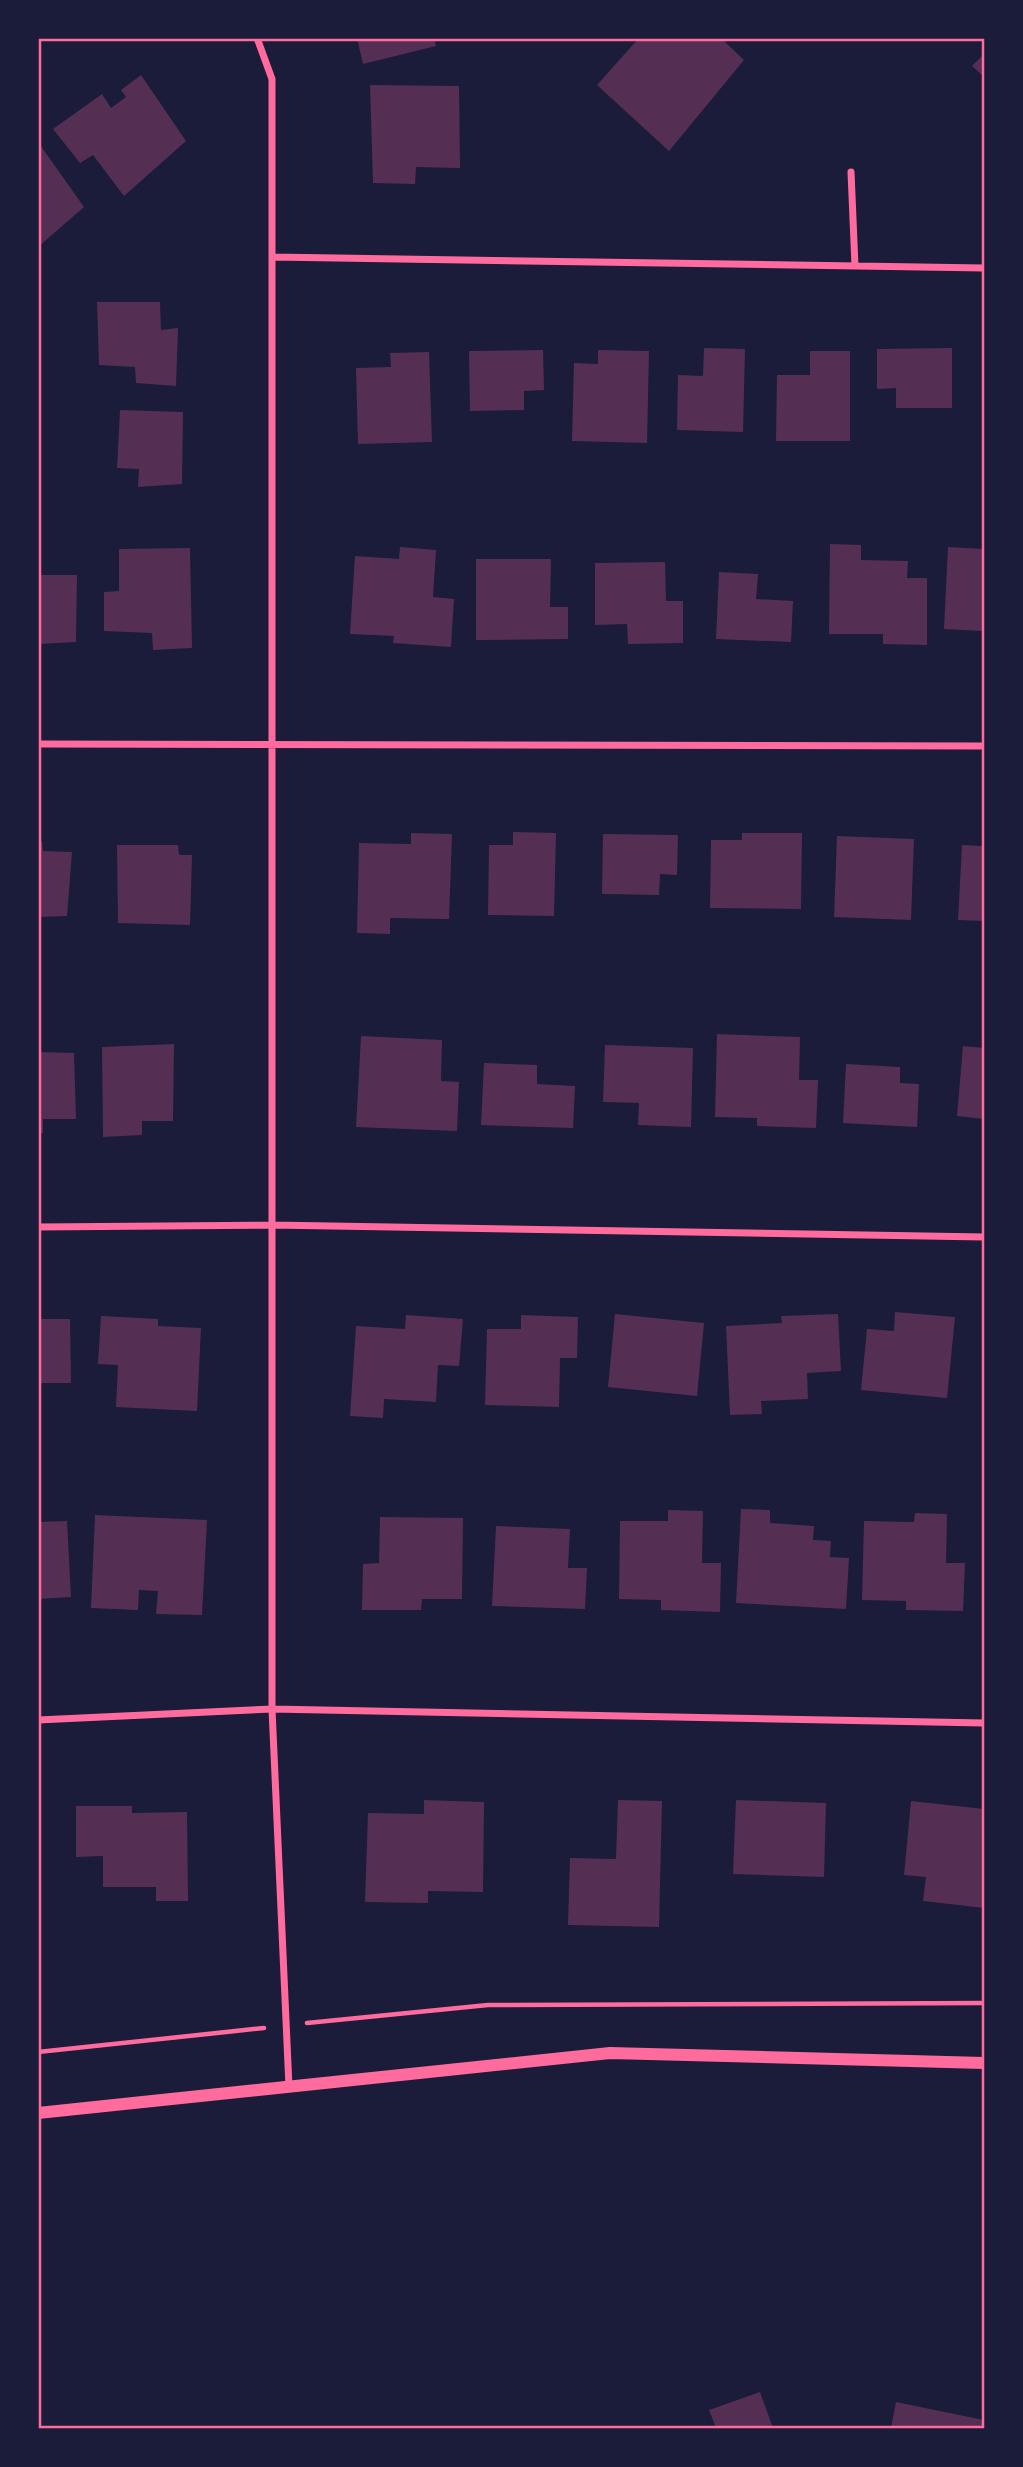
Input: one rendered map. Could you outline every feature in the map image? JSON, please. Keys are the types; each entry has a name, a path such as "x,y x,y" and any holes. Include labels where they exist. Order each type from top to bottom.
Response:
{"street":[{"path":"257,38 272,79 272,1709 289,2087"},
{"path":"851,172 855,266"},
{"path":"272,257 985,268"},
{"path":"38,744 985,746"},
{"path":"38,1227 272,1225 985,1237"},
{"path":"38,1720 272,1709 985,1723"},
{"path":"38,2113 610,2053 985,2063"}],"path":[{"path":"38,2052 488,2004 985,2003"}],"building":[{"path":"357,38 434,38 436,46 363,64"},
{"path":"639,38 721,38 744,60 669,151 597,85"},
{"path":"984,54 984,77 972,66"},
{"path":"141,75 186,141 124,196 93,155 80,163 53,129 102,94 111,108 126,97 121,90"},
{"path":"370,85 459,86 460,168 416,167 415,184 373,183"},
{"path":"38,142 84,207 38,247"},
{"path":"97,302 160,302 161,330 178,328 176,386 136,383 135,367 99,365"},
{"path":"704,348 745,349 743,432 677,430 678,375 703,376"},
{"path":"952,348 952,408 896,408 896,388 877,389 877,349"},
{"path":"543,350 544,390 524,391 524,410 470,411 469,351"},
{"path":"598,350 649,351 647,443 572,441 574,363 598,364"},
{"path":"810,351 850,351 850,441 776,441 777,375 810,375"},
{"path":"429,352 432,442 358,444 356,368 391,367 390,353"},
{"path":"120,410 183,412 182,484 138,487 139,469 117,468"},
{"path":"830,544 861,545 861,560 908,561 907,578 927,578 927,645 883,644 883,634 829,634"},
{"path":"400,547 436,550 433,597 454,599 451,647 393,643 394,636 350,634 355,556 399,559"},
{"path":"948,547 984,549 984,631 944,629"},
{"path":"190,548 192,648 153,650 152,633 104,631 104,592 119,591 119,549"},
{"path":"476,559 551,559 550,607 568,607 568,639 476,640"},
{"path":"665,562 666,601 683,601 683,643 628,644 627,624 595,625 595,563"},
{"path":"719,572 758,574 756,599 793,601 791,642 716,639"},
{"path":"38,575 77,575 76,642 38,644"},
{"path":"513,832 556,833 554,916 488,915 489,845 513,845"},
{"path":"411,833 452,834 449,919 390,918 390,934 357,933 359,843 411,844"},
{"path":"742,833 802,833 801,909 710,908 711,840 742,840"},
{"path":"603,834 678,835 677,875 660,874 659,895 602,894"},
{"path":"837,836 914,839 911,920 834,917"},
{"path":"42,841 43,851 72,852 67,916 38,917 38,842"},
{"path":"117,845 178,845 179,855 192,855 190,925 118,923"},
{"path":"962,845 984,846 984,921 958,920"},
{"path":"717,1034 800,1037 799,1080 818,1080 816,1128 757,1126 757,1118 715,1117"},
{"path":"361,1036 442,1040 441,1081 459,1082 457,1131 356,1127"},
{"path":"174,1044 173,1121 142,1121 142,1135 103,1137 102,1047"},
{"path":"605,1045 693,1048 691,1127 638,1125 639,1103 603,1102"},
{"path":"963,1046 984,1048 984,1119 957,1116"},
{"path":"38,1052 74,1053 76,1119 43,1119 43,1133 38,1133"},
{"path":"484,1063 537,1065 537,1084 575,1086 573,1128 481,1125"},
{"path":"846,1064 900,1067 900,1083 919,1084 917,1127 843,1123"},
{"path":"895,1312 955,1317 947,1398 861,1390 867,1329 894,1331"},
{"path":"615,1314 704,1323 697,1396 608,1387"},
{"path":"838,1314 841,1371 807,1373 808,1399 761,1401 762,1414 730,1415 726,1326 782,1323 781,1316"},
{"path":"406,1315 463,1319 459,1366 438,1365 436,1402 384,1399 383,1418 350,1416 356,1326 405,1329"},
{"path":"521,1315 578,1317 577,1358 560,1358 559,1407 485,1405 487,1329 521,1329"},
{"path":"101,1316 158,1319 158,1326 201,1328 197,1411 116,1407 118,1365 98,1364"},
{"path":"38,1319 70,1319 71,1383 38,1383"},
{"path":"741,1509 770,1510 770,1523 814,1526 813,1540 831,1541 830,1557 849,1558 846,1609 736,1603"},
{"path":"668,1510 703,1511 702,1563 721,1563 720,1612 661,1610 661,1600 619,1599 620,1521 668,1521"},
{"path":"915,1513 947,1514 946,1563 965,1563 963,1611 906,1610 906,1601 862,1600 864,1521 914,1522"},
{"path":"95,1515 207,1520 202,1615 156,1614 158,1591 139,1590 138,1610 91,1608"},
{"path":"380,1517 463,1518 462,1599 422,1599 421,1610 362,1610 363,1564 379,1563"},
{"path":"67,1521 71,1597 38,1599 38,1522"},
{"path":"496,1526 570,1529 568,1568 587,1568 585,1609 492,1606"},
{"path":"424,1800 484,1802 483,1892 428,1891 428,1903 365,1902 368,1813 424,1814"},
{"path":"618,1800 662,1801 659,1927 568,1925 570,1858 616,1859"},
{"path":"736,1800 826,1803 824,1877 733,1874"},
{"path":"911,1801 984,1809 984,1908 923,1901 926,1877 904,1875"},
{"path":"76,1806 132,1806 132,1813 187,1812 188,1901 156,1901 156,1887 103,1887 103,1856 76,1857"},
{"path":"760,2392 773,2428 716,2428 709,2410"},
{"path":"896,2402 984,2420 984,2428 891,2428"}]}
